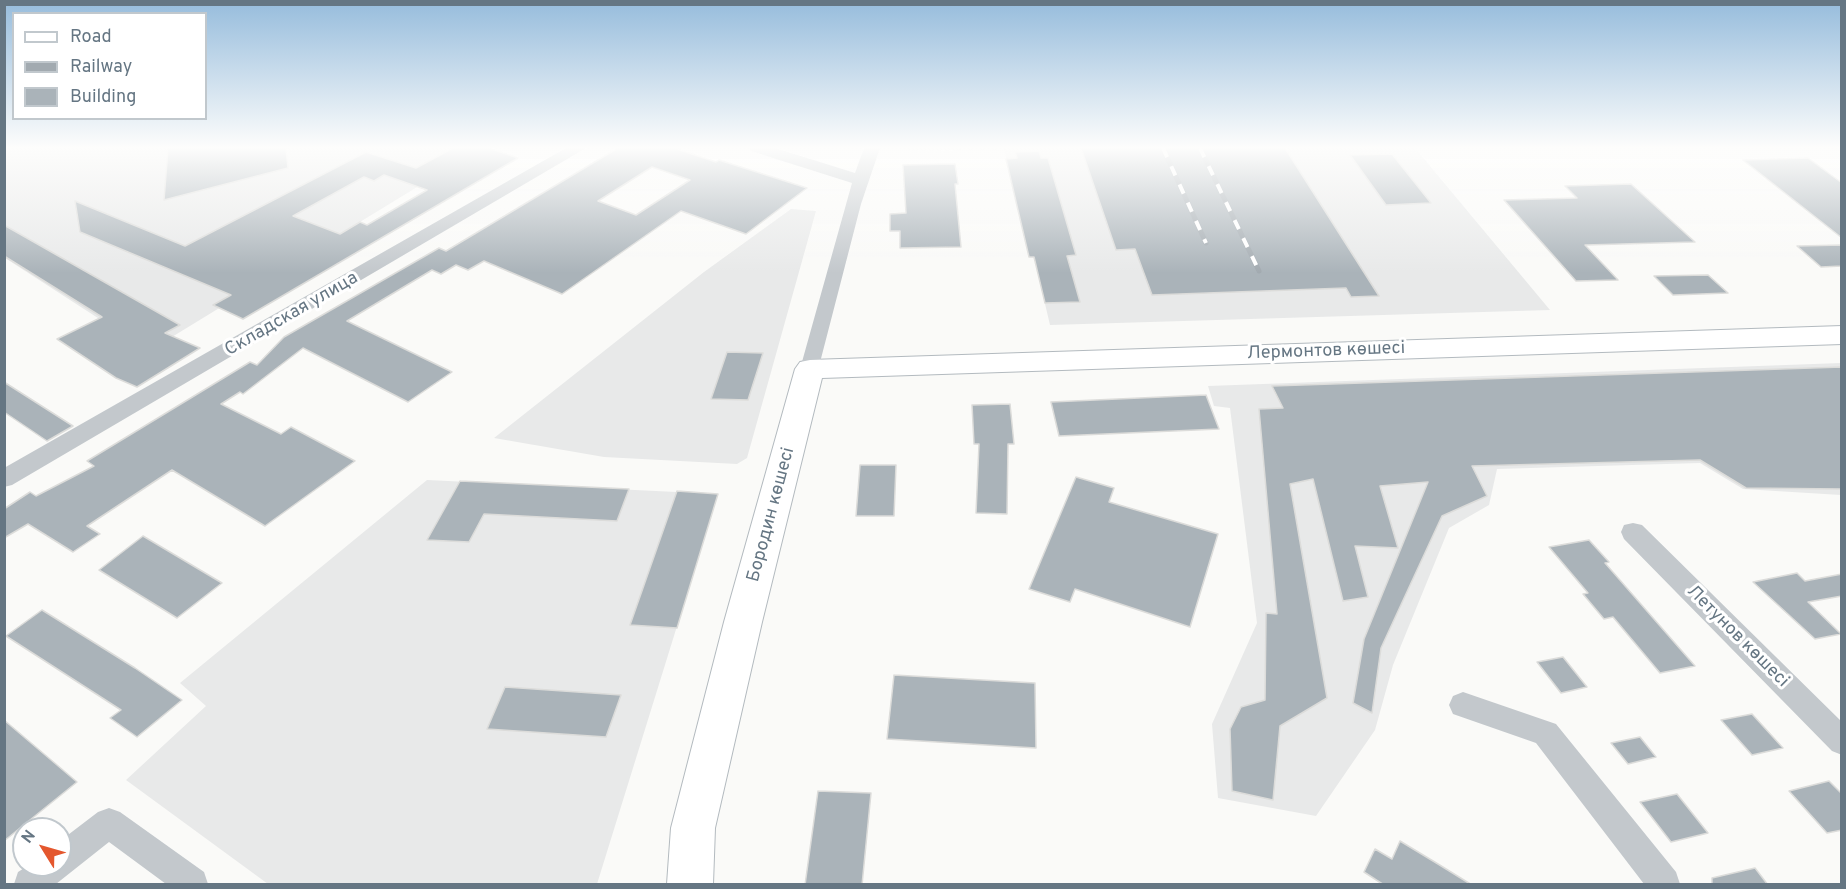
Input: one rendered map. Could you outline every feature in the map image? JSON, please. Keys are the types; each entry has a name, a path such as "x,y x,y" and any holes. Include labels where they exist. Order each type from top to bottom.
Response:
{"street":[{"name":"Складская улица","path":"4,479 506,189"},
{"name":"Бородин көшесі","path":"690,885 693,828 744,622 858,189"},
{"name":"Лермонтов көшесі","path":"810,369 1842,335"},
{"name":"Летунов көшесі","path":"1633,532 1842,742"},
{"path":"1463,705 1546,733 1664,885"},
{"path":"72,852 108,823 192,885"}],"shaded area":[{"path":"4,189 413,189 149,351 5,258"},
{"path":"1013,189 1450,189 1550,310 1050,325 1034,257 1029,257"},
{"path":"791,209 816,211 747,458 737,464 604,457 494,438 704,272"},
{"path":"1841,363 1841,495 1743,489 1700,463 1497,469 1489,505 1449,528 1393,665 1375,730 1316,816 1218,798 1212,724 1257,623 1230,408 1214,406 1208,386"},
{"path":"427,480 718,494 597,884 268,884 126,780 206,706 180,683"}],"building":[{"path":"165,189 205,189 164,200"},
{"path":"294,189 341,189 293,216 340,234 360,222 367,225 426,189 464,189 243,319 213,305 231,295 80,232 75,201 185,246"},
{"path":"549,189 616,189 598,201 636,215 675,189 805,189 746,234 681,211 562,294 484,261 468,270 456,265 441,274 432,270 347,321 452,372 408,402 303,348 243,394 240,392 221,404 281,434 291,427 355,461 265,526 172,470 87,526 100,534 73,552 28,524 4,538 4,509 30,492 36,496 94,466 87,461 250,362 257,365 284,337 439,248 446,251"},
{"path":"905,189 956,189 961,247 900,248 900,231 890,231 890,214 906,213"},
{"path":"1013,189 1057,189 1076,255 1067,256 1080,302 1045,303 1034,257 1029,257"},
{"path":"1095,189 1311,189 1379,296 1351,297 1346,288 1152,295 1135,249 1116,250"},
{"path":"1375,189 1420,189 1431,203 1386,205"},
{"path":"1568,189 1637,189 1695,242 1585,245 1618,280 1576,281 1504,200 1577,198"},
{"path":"1780,189 1842,189 1842,238"},
{"path":"4,225 180,325 165,333 200,348 137,387 116,378 57,339 102,317 4,256"},
{"path":"1842,245 1842,266 1821,267 1797,246"},
{"path":"1708,275 1728,293 1673,295 1654,276"},
{"path":"727,352 763,353 748,400 711,399"},
{"path":"1842,367 1842,489 1746,488 1700,460 1472,466 1487,496 1442,516 1381,648 1372,713 1353,703 1364,639 1428,482 1380,486 1398,548 1355,546 1368,597 1343,601 1313,479 1290,484 1327,698 1280,726 1273,800 1232,791 1230,729 1241,707 1265,700 1266,613 1277,614 1259,409 1283,408 1272,386"},
{"path":"4,382 73,426 47,441 4,412"},
{"path":"1206,395 1219,429 1059,436 1051,402"},
{"path":"1010,404 1014,444 1008,444 1007,514 976,513 979,444 974,444 972,405"},
{"path":"860,465 896,465 894,516 856,516"},
{"path":"1076,477 1114,488 1109,502 1218,534 1190,627 1075,589 1070,602 1029,589"},
{"path":"460,481 629,489 617,521 484,514 469,542 427,540"},
{"path":"677,491 718,494 677,628 630,625"},
{"path":"143,536 222,583 177,618 99,570"},
{"path":"1589,540 1609,562 1605,563 1695,666 1660,673 1613,617 1604,619 1583,594 1588,593 1549,547"},
{"path":"1797,573 1805,581 1842,574 1842,596 1808,602 1841,634 1815,639 1753,582"},
{"path":"42,610 182,700 137,737 110,718 121,710 6,636"},
{"path":"1563,657 1587,687 1561,693 1537,662"},
{"path":"894,675 1035,683 1036,748 887,739"},
{"path":"505,687 621,695 606,737 487,729"},
{"path":"1752,714 1783,748 1752,755 1721,720"},
{"path":"4,720 77,782 34,817 12,817 12,835 4,841"},
{"path":"1640,737 1656,757 1628,764 1611,743"},
{"path":"1829,781 1842,794 1842,830 1827,833 1789,791"},
{"path":"818,791 871,793 862,885 805,885"},
{"path":"1677,794 1708,833 1671,842 1640,802"},
{"path":"1400,841 1472,885 1384,885 1364,872 1375,849 1392,859"},
{"path":"1755,868 1768,885 1712,885 1712,878"}],"railway":[{"path":"1182,189 1206,243"},
{"path":"1220,189 1259,271"}]}
